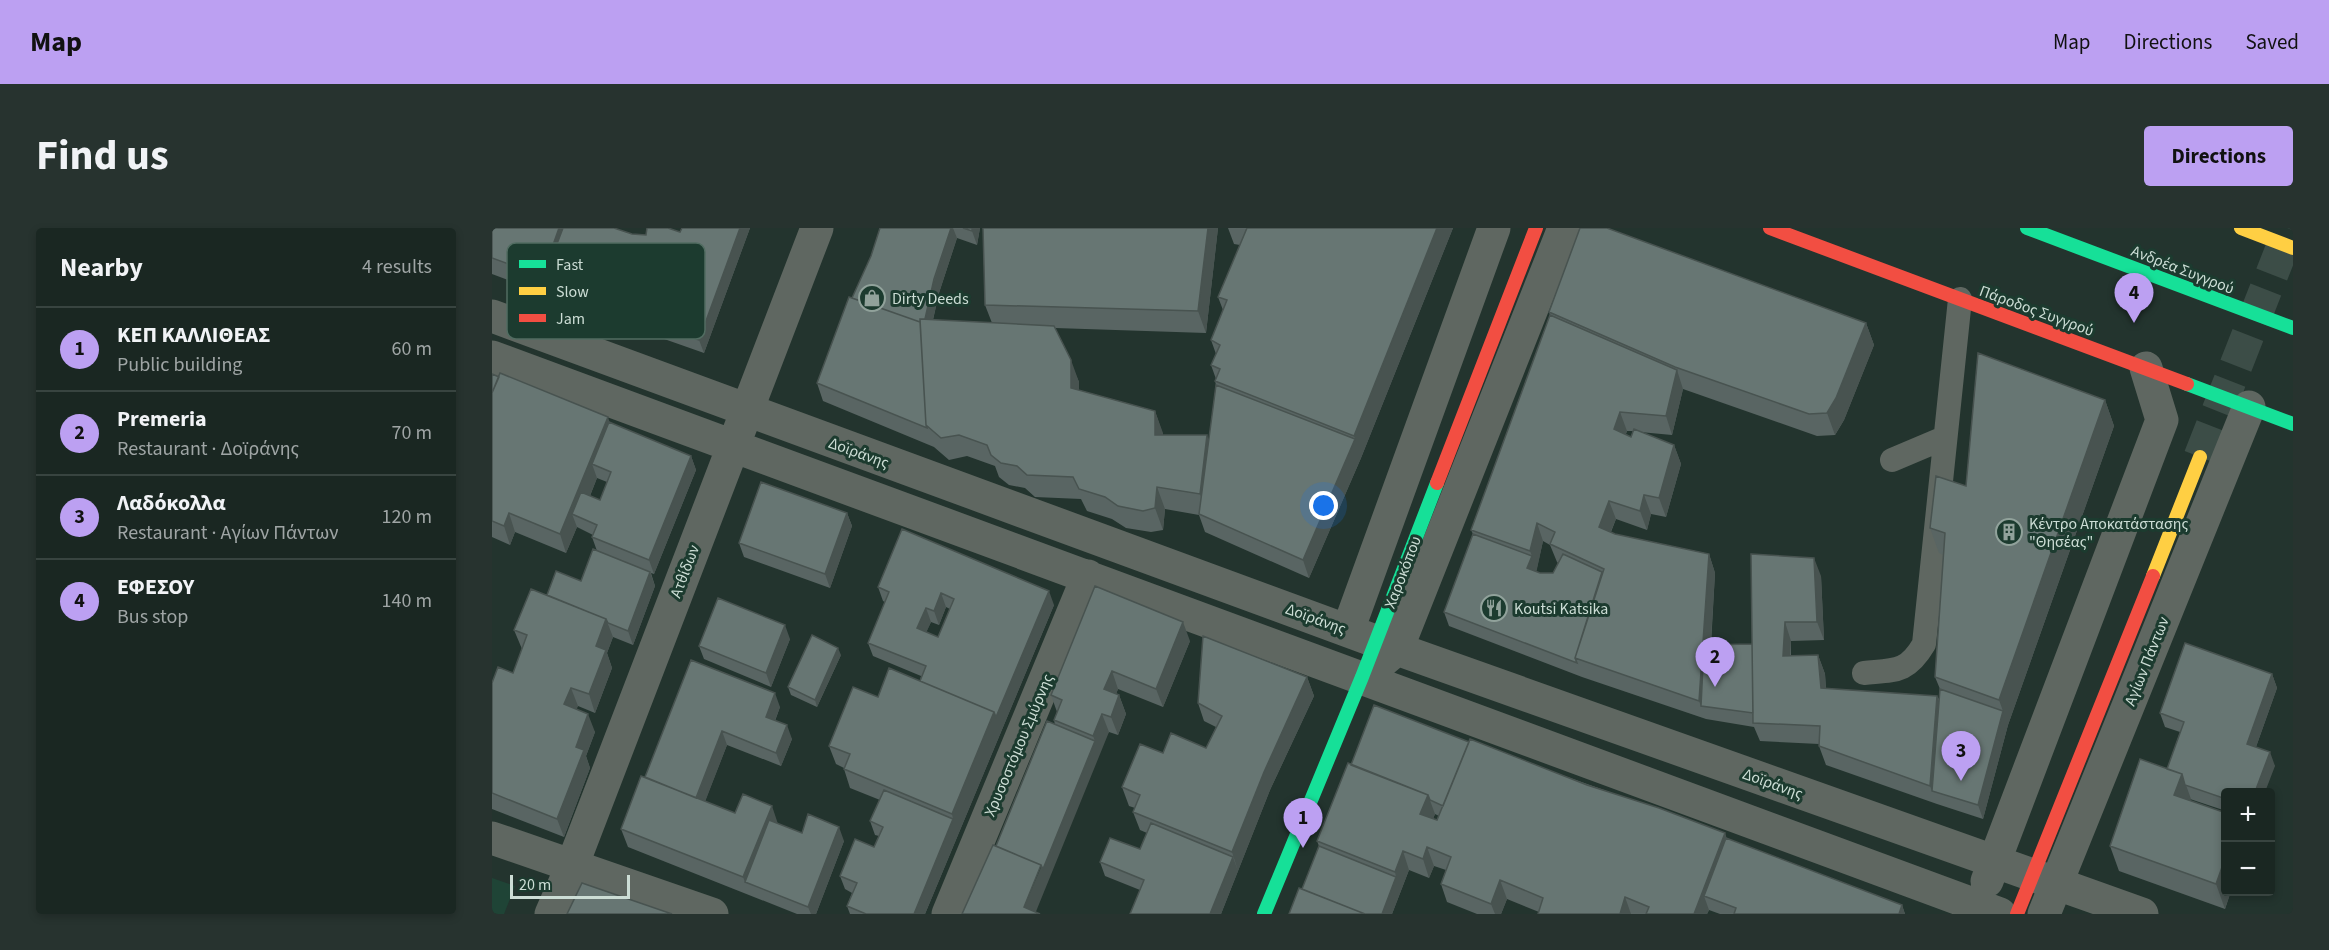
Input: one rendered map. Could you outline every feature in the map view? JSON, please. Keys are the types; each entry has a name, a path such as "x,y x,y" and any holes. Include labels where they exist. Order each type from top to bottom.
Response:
{"main road":[{"name":"Χαροκόπου","path":"1374,640 1536,228"},
{"name":"Πάροδος Συγγρού","path":"1770,228 2293,424"},
{"name":"Ανδρέα Συγγρού","path":"2027,228 2293,328"},
{"path":"2241,228 2293,248"},
{"name":"Αγίων Πάντων","path":"2018,914 2045,880 2200,457"},
{"path":"1264,914 1362,678"}],"street":[{"name":"Ατθίδων","path":"551,914 572,866 817,228"},
{"name":"Χαροκόπου","path":"1374,640 1494,228"},
{"name":"Χαροκόπου","path":"1374,640 1564,228"},
{"name":"Δοϊράνης","path":"492,316 507,322"},
{"name":"Δοϊράνης","path":"554,339 1374,640 2142,914"},
{"path":"492,357 1989,910 1995,862 2162,420 2146,368"},
{"name":"Αγίων Πάντων","path":"2044,914 2045,880 2249,407"},
{"name":"Χρυσοστόμου Σμύρνης","path":"948,914 1088,576"},
{"path":"1362,678 1374,640"},
{"path":"1362,678 1374,640"},
{"path":"492,838 712,914"}],"lane":[{"path":"1864,673 1897,670 1914,660 1924,644 1960,299"},
{"path":"1892,460 1944,438"}],"shaded area":[{"path":"492,878 515,886 504,914 492,914"}],"building":[{"path":"492,228 559,228 554,243 507,243 507,263 492,258"},
{"path":"563,228 614,228 632,234 646,235 647,228 668,228 680,232 682,228 740,228 705,324 705,243 557,243"},
{"path":"880,228 951,228 934,279 925,319 920,319 920,322 852,298 871,256"},
{"path":"983,228 1208,228 1198,311 985,305"},
{"path":"1247,228 1437,228 1354,436 1215,381 1220,369 1211,365 1220,345 1211,340 1227,300 1218,297"},
{"path":"1580,228 1607,228 1866,323 1836,398 1827,413 1809,414 1675,367 1549,312"},
{"path":"849,297 920,322 927,428 817,383"},
{"path":"1550,315 1677,370 1666,416 1620,412 1614,429 1631,437 1634,429 1674,445 1659,498 1644,495 1640,511 1609,501 1599,527 1615,534 1709,554 1699,701 1575,658 1604,569 1550,544 1555,532 1537,523 1530,551 1471,530"},
{"path":"920,319 1054,326 1071,360 1071,388 1155,411 1155,435 1207,435 1200,494 1157,487 1155,508 1143,511 1118,506 1105,497 1079,489 1073,477 1027,475 1017,466 1001,463 991,455 987,445 959,435 941,438 926,425"},
{"name":"Κέντρο Αποκατάστασης \"Θησέας\"","path":"1978,353 2105,400 1999,700 1935,677 1945,533 1930,528 1936,476 1966,486"},
{"path":"500,373 608,417 560,534 509,513 504,526 492,521 492,393"},
{"path":"492,374 499,377 492,393"},
{"path":"1216,385 1355,439 1303,560 1199,514"},
{"path":"609,422 691,456 649,560 592,537 597,525 572,514 581,492 600,500 611,472 592,464"},
{"path":"761,482 847,513 825,574 739,543"},
{"path":"902,529 1049,591 996,717 994,712 920,681 926,666 868,643 889,592 878,587","holes":["941,593 954,599 938,637 917,628 926,608 934,611"]},
{"path":"1473,534 1532,556 1527,568 1540,573 1553,573 1563,554 1602,572 1575,658 1577,663 1444,612"},
{"path":"593,549 650,572 628,631 608,623 606,619 547,595 556,571 581,581"},
{"path":"1751,554 1814,558 1817,622 1785,622 1783,656 1818,655 1821,688 1937,696 1930,786 1819,746 1820,726 1753,723"},
{"path":"1095,586 1183,622 1156,689 1112,671 1104,689 1119,695 1111,717 1102,714 1093,736 1054,720 1062,700 1051,695"},
{"path":"531,589 606,619 596,646 606,650 589,694 571,688 564,704 588,714 576,747 584,750 557,819 492,793 492,683 498,667 513,673 527,635 514,630"},
{"path":"718,598 785,625 766,673 699,646"},
{"path":"812,635 838,648 815,700 788,687"},
{"path":"1203,636 1307,677 1264,772 1232,852 1133,812 1140,795 1122,787 1140,744 1163,753 1171,733 1206,748 1222,716 1198,703"},
{"path":"2185,643 2272,674 2247,744 2270,752 2256,788 2221,788 2221,797 2185,785 2182,774 2167,769 2184,722 2160,713"},
{"path":"1752,644 1753,713 1701,706 1704,645"},
{"path":"691,660 775,693 766,717 787,725 776,753 722,731 696,798 645,777"},
{"path":"889,668 994,712 952,814 844,769 850,754 829,746 853,687 878,697"},
{"path":"1940,689 2003,711 1978,805 1932,791"},
{"path":"1374,705 1469,742 1443,806 1430,800 1428,795 1351,765"},
{"path":"1047,721 1095,741 1043,869 1041,865 996,846"},
{"path":"1470,739 1587,785 1659,808 1725,833 1694,914 1646,914 1649,907 1625,897 1620,914 1538,914 1543,898 1500,880 1491,904 1441,884 1451,857 1427,847 1423,859 1403,851 1395,872 1317,841 1348,763 1428,795 1420,814 1437,820"},
{"path":"2140,759 2182,774 2174,795 2221,811 2221,870 2216,884 2110,846"},
{"path":"641,776 735,813 743,794 772,806 743,877 621,829"},
{"path":"884,790 953,819 914,914 866,914 847,906 857,883 840,876 855,839 874,847 883,827 870,821"},
{"path":"808,814 839,827 808,907 745,882 769,820 802,833"},
{"path":"1151,823 1233,857 1210,914 1130,914 1144,880 1100,862 1110,838 1140,849"},
{"path":"1726,838 1902,905 1899,914 1734,914 1736,908 1704,896"},
{"path":"993,845 1041,865 1024,907 1040,914 962,914"},
{"path":"1319,846 1396,877 1382,914 1365,914 1302,889"},
{"path":"582,883 672,914 567,914"},
{"path":"1299,888 1365,914 1289,914"}],"tunnel":[{"path":"2200,457 2290,228"}],"traffic: fast":[{"path":"2027,228 2293,328"},
{"path":"2187,384 2293,424"},
{"path":"1264,914 1362,677 1437,483"}],"traffic: slow":[{"path":"2241,228 2293,248"},
{"path":"2153,576 2200,457"}],"traffic: jam":[{"path":"1437,483 1536,228"},
{"path":"1770,228 2187,384"},
{"path":"2017,914 2153,576"}],"place":[{"name":"Dirty Deeds","path":"872,298"},
{"name":"ΕΦΕΣΟΥ","path":"2134,323"},
{"name":"Κέντρο Αποκατάστασης \"Θησέας\"","path":"2009,532"},
{"name":"Koutsi Katsika","path":"1494,608"},
{"name":"Premeria","path":"1715,687"},
{"name":"Λαδόκολλα","path":"1961,781"},
{"name":"ΚΕΠ ΚΑΛΛΙΘΕΑΣ","path":"1303,848"}]}
